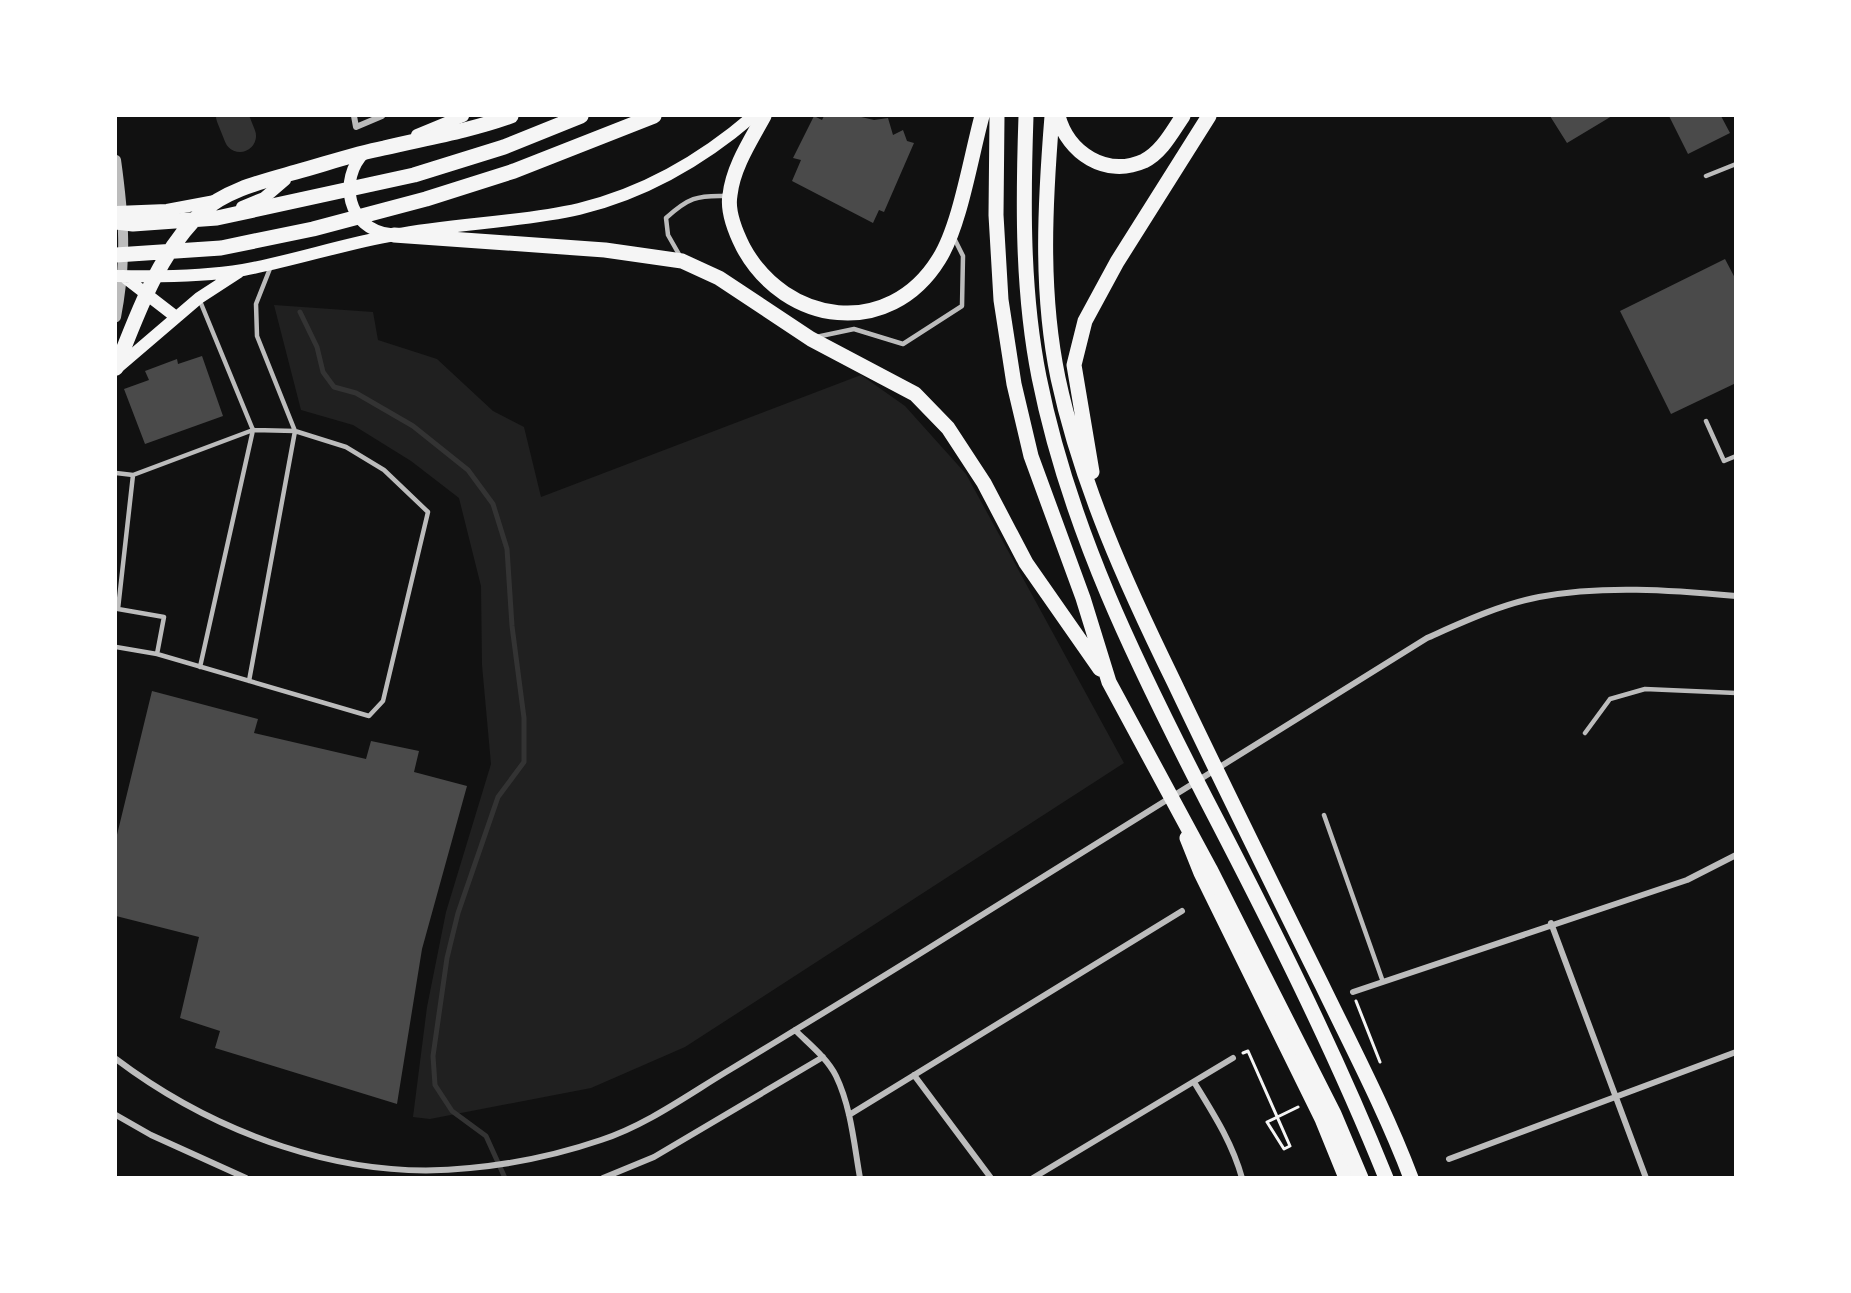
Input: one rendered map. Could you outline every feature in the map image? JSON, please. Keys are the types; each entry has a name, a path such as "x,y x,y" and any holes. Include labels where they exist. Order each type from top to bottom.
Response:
{"main road":[{"path":"118,221 235,195 279,182 416,136 463,116"},
{"path":"116,369 159,272 190,225 215,202 244,188 278,177 385,147 456,134 512,116"},
{"path":"118,221 133,224 217,218 414,175 504,147 581,116"},
{"path":"118,259 221,248 313,229 426,199 514,171 654,116"},
{"path":"119,276 183,276 242,270 394,235 547,215 608,201 637,191 686,166 753,116"},
{"path":"764,116 739,164 729,196 736,233 750,260 771,285 803,305 835,314 868,312 894,302 918,284 939,260 951,233 982,116"},
{"path":"997,116 997,225 1001,300 1014,384 1031,456 1083,598 1109,682"},
{"path":"1026,116 1023,214 1029,307 1039,378 1081,529 1132,651 1354,1097 1386,1178"},
{"path":"1052,116 1044,212 1047,300 1058,375 1074,444 1102,522 1149,632 1373,1089 1411,1178"},
{"path":"1058,116 1062,128 1075,148 1098,164 1121,167 1145,160 1163,146 1183,116"},
{"path":"1102,522 1082,422 1074,365 1085,321 1117,262 1209,116"},
{"path":"365,153 358,159 350,175 351,202 367,226 376,231 394,235 605,250 682,261 718,278 811,339 915,394 948,428 984,483 1026,563 1109,682 1210,869 1334,1114 1361,1178"},
{"path":"118,221 212,215 251,205 272,192 279,182"},
{"path":"116,369 199,298 242,270"},
{"path":"119,276 176,317"},
{"path":"1179,815 1201,873 1322,1119 1346,1178"}],"street":[{"path":"354,116 356,127 382,116"},
{"path":"116,160 119,276 116,317"},
{"path":"116,1059 162,1091 211,1118 323,1158 372,1168 470,1168 563,1150 613,1135 648,1119 1427,638 1482,614 1539,597 1610,591 1736,596"},
{"path":"1353,992 1551,923 1687,880 1736,855"},
{"path":"849,1115 1182,911"},
{"path":"1551,923 1646,1178"},
{"path":"795,1030 823,1057 836,1075 849,1115 860,1178"},
{"path":"1449,1159 1736,1052"},
{"path":"603,1178 654,1156 823,1057"},
{"path":"1033,1178 1233,1059"},
{"path":"914,1076 991,1178"},
{"path":"1194,1082 1236,1155 1242,1178"},
{"path":"116,1115 151,1135 246,1178"}],"lane":[{"path":"1706,176 1736,164"},
{"path":"682,261 668,235 666,218 684,202 704,195 729,196"},
{"path":"811,339 854,328 903,344 962,306 963,256 951,233"},
{"path":"249,681 295,430 257,336 256,304 272,263"},
{"path":"199,298 253,430 200,667"},
{"path":"1706,421 1724,461 1736,456"},
{"path":"116,473 133,475 253,430 295,430 346,447 384,470 428,512 383,701 369,716 157,654 116,647"},
{"path":"133,475 118,609 164,617 157,654"},
{"path":"1585,733 1610,699 1646,689 1736,693"},
{"path":"1324,815 1383,982"}],"path":[{"path":"1353,992 1381,1066"},
{"path":"1233,1059 1248,1051 1290,1146 1284,1149 1267,1122"}],"shaded area":[{"path":"274,305 373,312 378,340 437,359 493,411 524,427 541,497 861,375 905,406 966,474 1124,763 685,1047 591,1088 430,1119 413,1117 427,1007 446,912 491,764 482,665 481,586 459,498 411,461 353,425 301,410"}],"building":[{"path":"814,116 822,120 824,116 857,116 874,120 888,118 893,135 903,130 907,141 914,143 884,212 879,210 873,223 792,181 801,160 793,158"},
{"path":"1550,116 1612,116 1567,143"},
{"path":"1669,116 1721,116 1730,133 1688,154"},
{"path":"1725,259 1736,280 1736,383 1671,414 1620,311"},
{"path":"202,356 223,416 145,444 124,389 149,380 145,371 177,359 178,364"},
{"path":"152,691 258,719 254,733 366,759 371,741 419,751 414,772 467,786 422,949 397,1104 215,1048 220,1031 180,1018 199,937 116,916 116,839"}],"waterway":[{"path":"232,116 240,136"},
{"path":"300,312 317,347 323,372 334,387 356,393 413,426 468,470 493,504 507,549 512,626 524,718 524,762 498,797 458,913 447,958 433,1056 435,1085 452,1111 486,1136 505,1178"}]}
